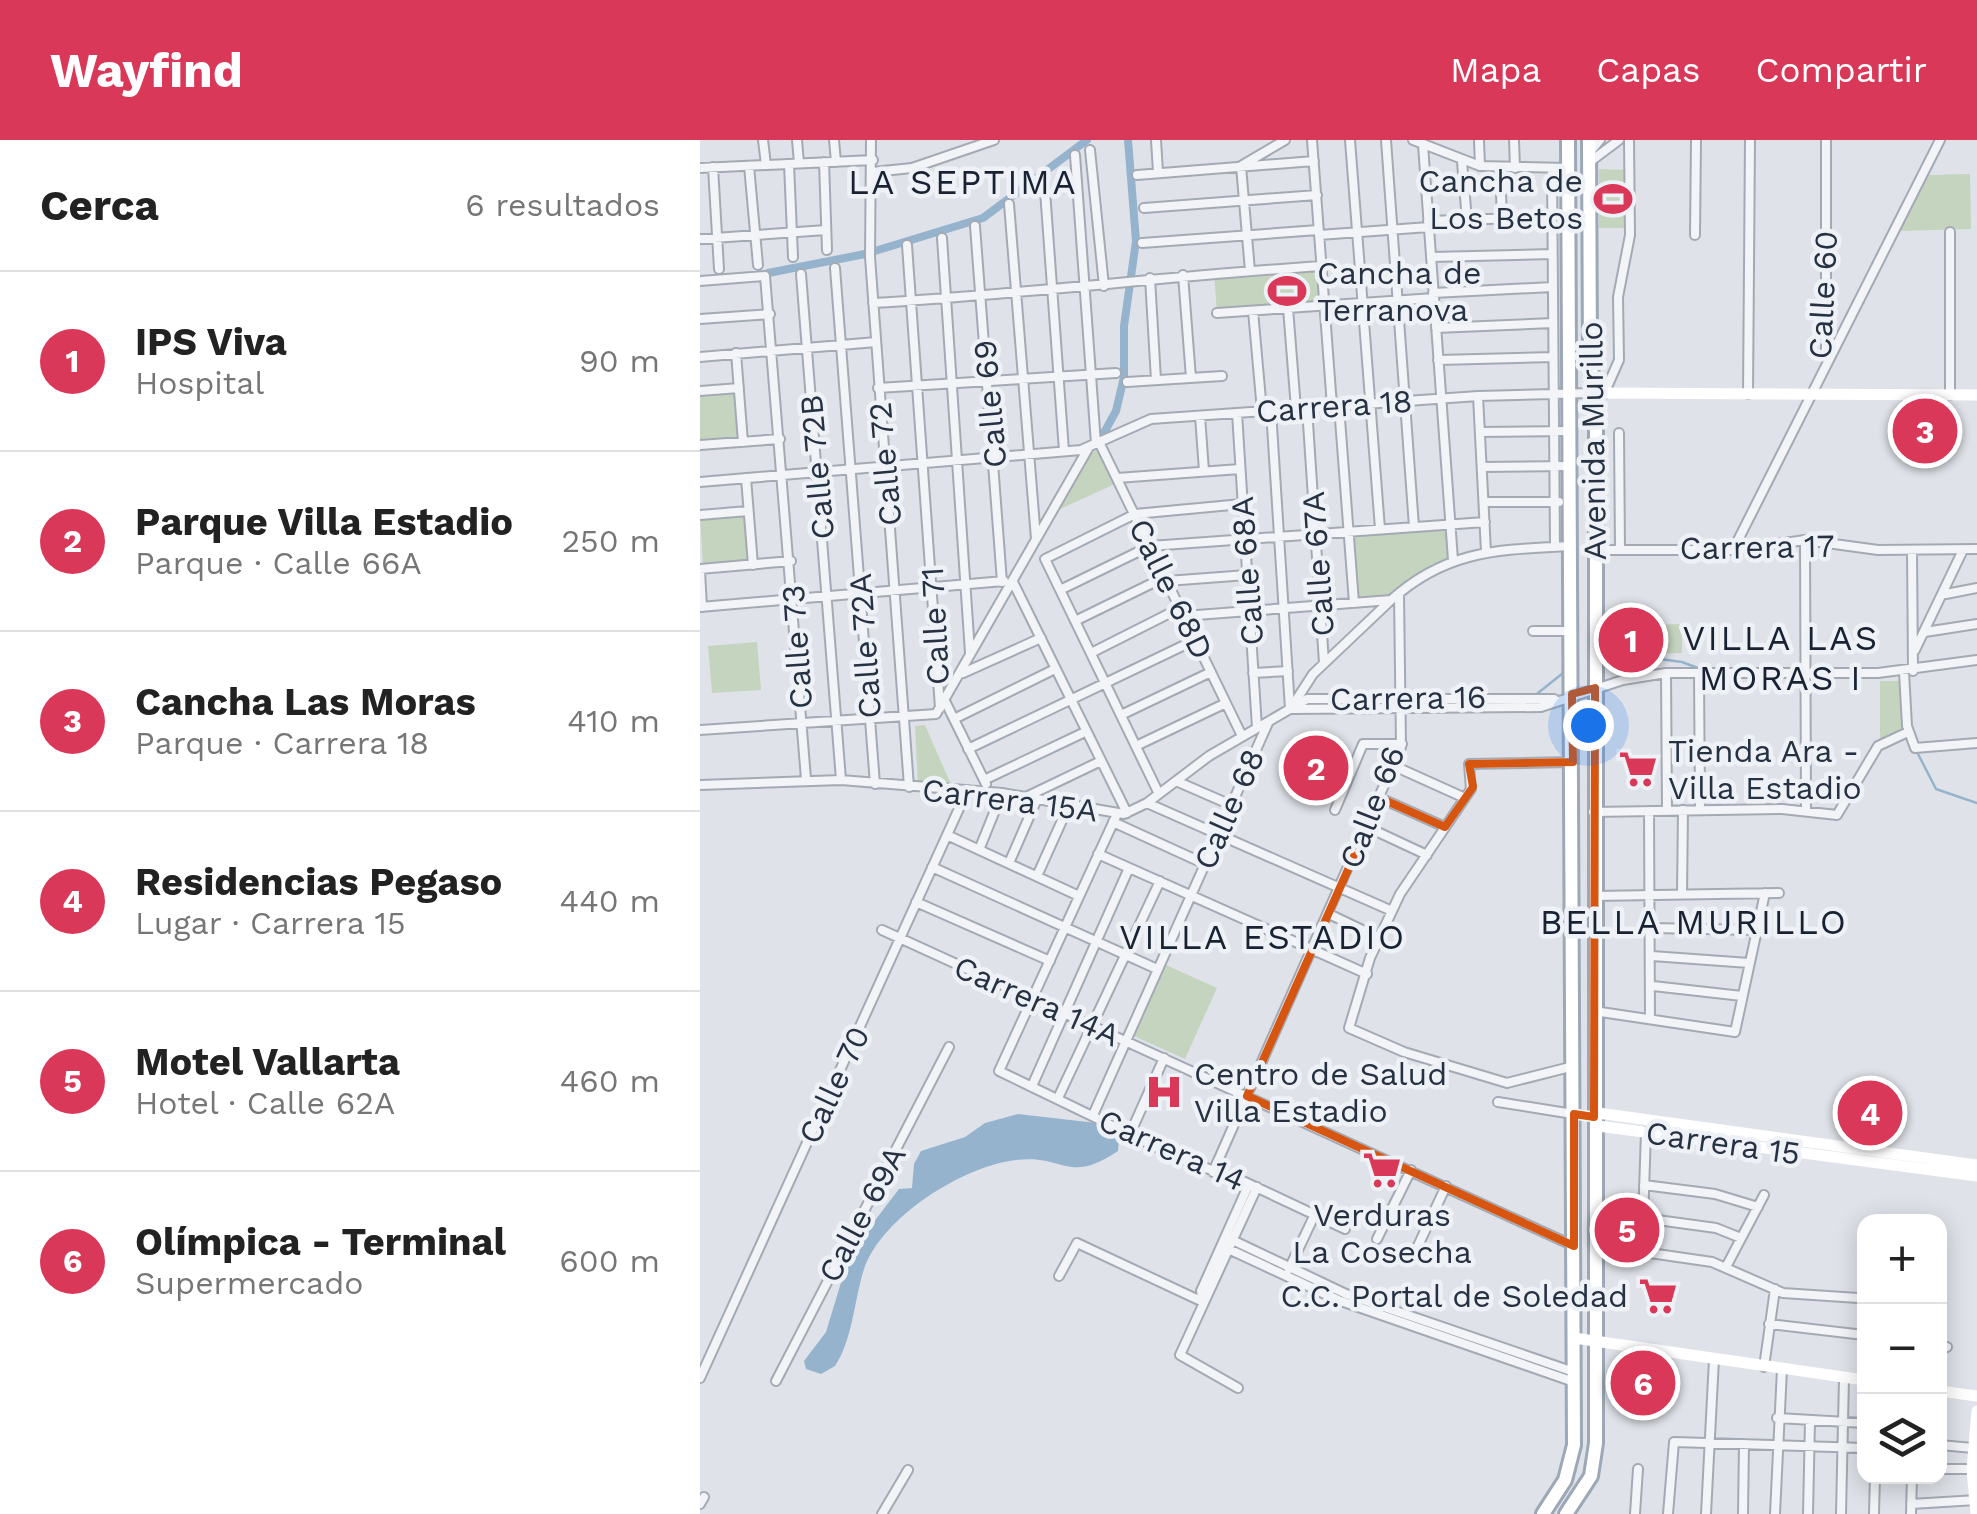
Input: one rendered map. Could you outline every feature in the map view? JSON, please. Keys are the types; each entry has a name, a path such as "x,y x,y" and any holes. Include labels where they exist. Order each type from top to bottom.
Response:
{"main road":[{"name":"Avenida Murillo","path":"1543,1514 1570,1468 1574,1377 1568,140"},
{"name":"Avenida Murillo","path":"1566,1514 1586,1486 1595,1456 1593,812 1598,393 1589,152"},
{"name":"Carrera 18","path":"1598,393 1977,395"},
{"name":"Carrera 15","path":"1594,1118 1598,1113 1773,1143 1930,1164 1977,1165"},
{"name":"Carrera 15","path":"1574,1114 1594,1118"},
{"name":"Carrera 15","path":"1594,1118 1598,1126 1773,1143"},
{"name":"Carrera 15","path":"1930,1164 1977,1176"},
{"path":"1574,1338 1857,1379"},
{"path":"1947,1392 1977,1396"},
{"path":"1976,1505 1977,1411"}],"street":[{"path":"764,140 766,165"},
{"path":"793,257 797,140"},
{"path":"834,140 836,162"},
{"name":"Calle 72","path":"871,140 870,257 909,787"},
{"path":"1156,140 1158,172"},
{"path":"1241,166 1285,140"},
{"name":"Calle 67A","path":"1312,140 1324,306 1354,603"},
{"path":"1350,140 1380,529"},
{"path":"1386,140 1414,527"},
{"path":"1413,140 1480,166 1568,168"},
{"path":"1444,140 1444,155"},
{"path":"1479,140 1480,166"},
{"path":"1514,140 1515,168"},
{"path":"1589,152 1600,140"},
{"path":"1589,152 1619,140"},
{"path":"1598,393 1619,360 1618,297 1630,235 1629,140"},
{"path":"1695,235 1696,140"},
{"path":"1748,394 1750,140"},
{"name":"Calle 60","path":"1733,550 1826,360 1826,140"},
{"path":"1826,360 1940,140"},
{"path":"873,172 912,168 988,141"},
{"path":"1423,145 1453,560"},
{"path":"1090,150 1104,286"},
{"name":"Calle 68D","path":"1075,155 1095,444 1117,478 1242,736"},
{"path":"700,168 873,160"},
{"path":"1137,174 1314,161"},
{"path":"824,162 828,250"},
{"path":"1462,162 1467,220"},
{"path":"749,166 758,265"},
{"path":"1241,166 1250,271"},
{"path":"712,167 719,269"},
{"path":"1500,168 1502,219"},
{"path":"1552,168 1554,546"},
{"path":"1044,178 1064,451"},
{"path":"1144,208 1316,195"},
{"path":"1009,204 1036,542"},
{"path":"1142,243 1358,232 1467,220 1552,218"},
{"name":"Calle 69","path":"975,226 1002,582"},
{"path":"700,240 826,230"},
{"path":"1950,232 1950,395"},
{"path":"942,238 970,656"},
{"name":"Calle 71","path":"907,245 940,708 954,720 991,792"},
{"path":"1431,258 1552,254"},
{"path":"873,303 1053,292 1150,278 1321,266"},
{"name":"Calle 72A","path":"836,268 876,784"},
{"name":"Calle 72B","path":"801,274 841,780"},
{"path":"1183,275 1192,378"},
{"name":"Calle 73","path":"700,281 765,276 806,779"},
{"path":"1150,278 1156,380"},
{"path":"1217,314 1552,288"},
{"path":"1288,308 1296,409"},
{"path":"1253,311 1280,536 1290,709"},
{"path":"700,319 770,314"},
{"path":"1436,328 1552,324"},
{"path":"700,356 876,342"},
{"path":"736,353 743,442"},
{"path":"1438,360 1553,357"},
{"path":"878,388 1116,372"},
{"path":"1127,382 1222,376"},
{"path":"700,391 739,388"},
{"name":"Carrera 18","path":"700,482 1064,451 1095,444 1151,419 1440,398 1598,393"},
{"path":"1478,396 1486,552"},
{"name":"Calle 67A","path":"1290,709 1324,663 1307,408"},
{"name":"Calle 68A","path":"1236,413 1257,728"},
{"path":"1200,416 1204,471"},
{"path":"1480,432 1570,431"},
{"path":"1619,433 1620,549"},
{"path":"700,444 780,439"},
{"path":"700,730 905,716 940,708 1095,444"},
{"path":"1482,467 1570,466"},
{"path":"1117,478 1240,469"},
{"path":"746,478 753,564"},
{"path":"1484,502 1570,502"},
{"path":"1158,794 1045,559 1134,514 1242,504"},
{"path":"700,515 748,511"},
{"path":"1060,590 1150,546 1485,522"},
{"path":"1805,540 1806,809"},
{"name":"Carrera 17","path":"1596,550 1733,550 1805,540 1912,550 1977,548"},
{"path":"1324,663 1395,597 1434,567 1486,552 1571,546"},
{"path":"1912,550 1913,654 1908,732 1915,748 1977,743"},
{"path":"1913,654 1946,594 1963,550"},
{"path":"791,561 700,570 701,607 1014,581"},
{"path":"1075,621 1166,579 1247,575"},
{"path":"1014,581 1100,761 1119,816 1032,999"},
{"path":"1946,594 1977,588"},
{"path":"1091,654 1182,612 1284,608 1395,597"},
{"name":"Calle 66","path":"1213,1172 1402,744 1395,597"},
{"path":"1925,632 1977,624"},
{"path":"1533,631 1572,631"},
{"path":"960,674 1040,638"},
{"path":"968,750 1195,640"},
{"name":"Carrera 16","path":"1290,709 1307,699 1554,699 1666,673 1909,672 1977,660"},
{"path":"954,720 1055,669"},
{"path":"1254,672 1288,671"},
{"path":"1120,715 1211,672"},
{"path":"1699,672 1700,810"},
{"path":"1666,673 1667,810"},
{"path":"1136,746 1226,703"},
{"name":"Carrera 15A","path":"1119,816 1290,709"},
{"name":"Calle 68","path":"1093,1115 1268,722"},
{"path":"984,780 1085,732"},
{"path":"1593,812 1806,809 1837,816 1878,746 1908,732"},
{"path":"1335,810 1363,744 1402,744"},
{"path":"1026,797 1100,761"},
{"path":"1573,762 1469,764 1472,784 1392,910 1349,1028 1404,1052 1506,1083 1574,1066"},
{"path":"1394,766 1465,798"},
{"name":"Carrera 15A","path":"700,785 841,780 1026,797 1119,816 1204,864"},
{"path":"1176,781 1231,805"},
{"name":"Calle 70","path":"700,1378 967,791"},
{"path":"979,850 1002,794"},
{"path":"1380,798 1445,826"},
{"path":"1009,863 1037,799"},
{"path":"1147,802 1392,910"},
{"path":"1037,876 1069,805"},
{"path":"1682,894 1683,810"},
{"path":"1649,811 1653,986 1650,1019"},
{"path":"1367,827 1427,855"},
{"path":"947,835 1079,896"},
{"path":"1098,854 1367,974"},
{"path":"932,867 1157,969"},
{"path":"1032,1086 1129,868"},
{"path":"1058,1098 1160,881"},
{"path":"1593,896 1779,892"},
{"path":"1594,1011 1735,1032 1765,893"},
{"path":"916,902 1050,961"},
{"path":"1329,914 1379,938"},
{"path":"1651,928 1758,930"},
{"name":"Carrera 14A","path":"882,930 1574,1246"},
{"path":"1652,956 1749,963"},
{"path":"1653,986 1742,996"},
{"name":"Carrera 14","path":"1032,999 999,1071 1345,1229"},
{"name":"Calle 69A","path":"776,1381 949,1047"},
{"path":"1130,1134 1164,1058"},
{"path":"1498,1102 1574,1114"},
{"path":"1642,1251 1646,1132"},
{"path":"1377,1238 1411,1170"},
{"path":"1644,1185 1714,1194 1758,1206"},
{"path":"1238,1388 1180,1355 1203,1302 1211,1294 1253,1186"},
{"path":"1416,1250 1446,1186"},
{"path":"1726,1267 1764,1195"},
{"path":"1287,1271 1314,1214"},
{"path":"1643,1218 1716,1228 1741,1238"},
{"path":"1059,1276 1076,1243 1203,1302"},
{"path":"1228,1243 1346,1294 1574,1377"},
{"path":"1595,1244 1726,1267 1775,1290 1857,1298"},
{"path":"1287,1271 1338,1300 1574,1377"},
{"path":"1764,1367 1775,1290"},
{"path":"1769,1324 1857,1333"},
{"path":"1706,1514 1714,1359"},
{"path":"1776,1514 1782,1369"},
{"path":"1841,1514 1844,1378"},
{"path":"1777,1418 1857,1423"},
{"path":"1808,1514 1810,1421"},
{"path":"1668,1514 1672,1444 1857,1448"},
{"path":"1743,1514 1744,1444"},
{"path":"1947,1446 1974,1448"},
{"path":"1634,1514 1638,1468"},
{"path":"1947,1470 1974,1468"},
{"path":"882,1514 908,1470"},
{"path":"1874,1514 1875,1484"},
{"path":"1912,1484 1911,1509 1976,1505"}],"highlighted area":[{"path":"1595,688 1594,1117 1574,1114 1574,1246 1247,1096 1380,798 1445,827 1473,787 1469,764 1573,762 1572,694"}],"green space":[{"name":"Cancha de Los Betos","path":"1599,169 1628,170 1626,228 1599,228"},
{"path":"1970,174 1971,229 1899,231 1929,175"},
{"name":"Cancha de Terranova","path":"1321,266 1324,305 1217,313 1214,273"},
{"path":"737,390 741,439 700,442 700,393"},
{"path":"1904,400 1946,400 1947,461 1905,461"},
{"path":"1098,449 1115,484 1058,510 1092,453"},
{"path":"746,514 750,562 703,566 700,517"},
{"path":"1447,527 1450,558 1432,564 1390,598 1355,600 1349,537"},
{"path":"1682,624 1682,653 1646,654 1645,625"},
{"path":"757,642 761,690 712,693 708,646"},
{"path":"1880,681 1902,681 1904,729 1880,739"},
{"path":"925,725 952,787 918,786 915,726"},
{"path":"1301,748 1349,748 1324,806 1283,789"},
{"path":"1166,965 1217,988 1185,1059 1134,1036"}],"water":[{"path":"1018,1114 1105,1124 1119,1138 1118,1151 1088,1166 1032,1159 995,1164 927,1197 888,1231 874,1250 864,1269 846,1344 835,1366 821,1374 806,1369 804,1361 826,1332 850,1253 899,1189 912,1188 914,1164 921,1151 965,1137 985,1123"}],"waterway":[{"path":"768,273 865,254 983,218 1087,140"},
{"path":"1099,442 1116,411 1124,377 1124,326 1136,241 1128,140"},
{"path":"1645,657 1682,662 1703,670"},
{"path":"1533,697 1563,673"},
{"path":"1916,750 1936,789 1977,803"}],"place":[{"name":"Cancha de Los Betos","path":"1613,199"},
{"name":"Cancha de Terranova","path":"1287,291"},
{"name":"Cancha Las Moras","path":"1925,431"},
{"name":"IPS Viva","path":"1631,640"},
{"name":"Parque Villa Estadio","path":"1316,768"},
{"name":"Tienda Ara - Villa Estadio","path":"1638,769"},
{"name":"Centro de Salud Villa Estadio","path":"1164,1092"},
{"name":"Residencias Pegaso","path":"1870,1113"},
{"name":"Verduras La Cosecha","path":"1382,1170"},
{"name":"Motel Vallarta","path":"1627,1230"},
{"name":"C.C. Portal de Soledad","path":"1658,1296"},
{"name":"Olímpica - Terminal","path":"1643,1383"}],"district":[{"name":"LA SEPTIMA","path":"963,182"},
{"name":"VILLA LAS MORAS I","path":"1781,658"},
{"name":"BELLA MURILLO","path":"1694,922"},
{"name":"VILLA ESTADIO","path":"1263,937"}]}
